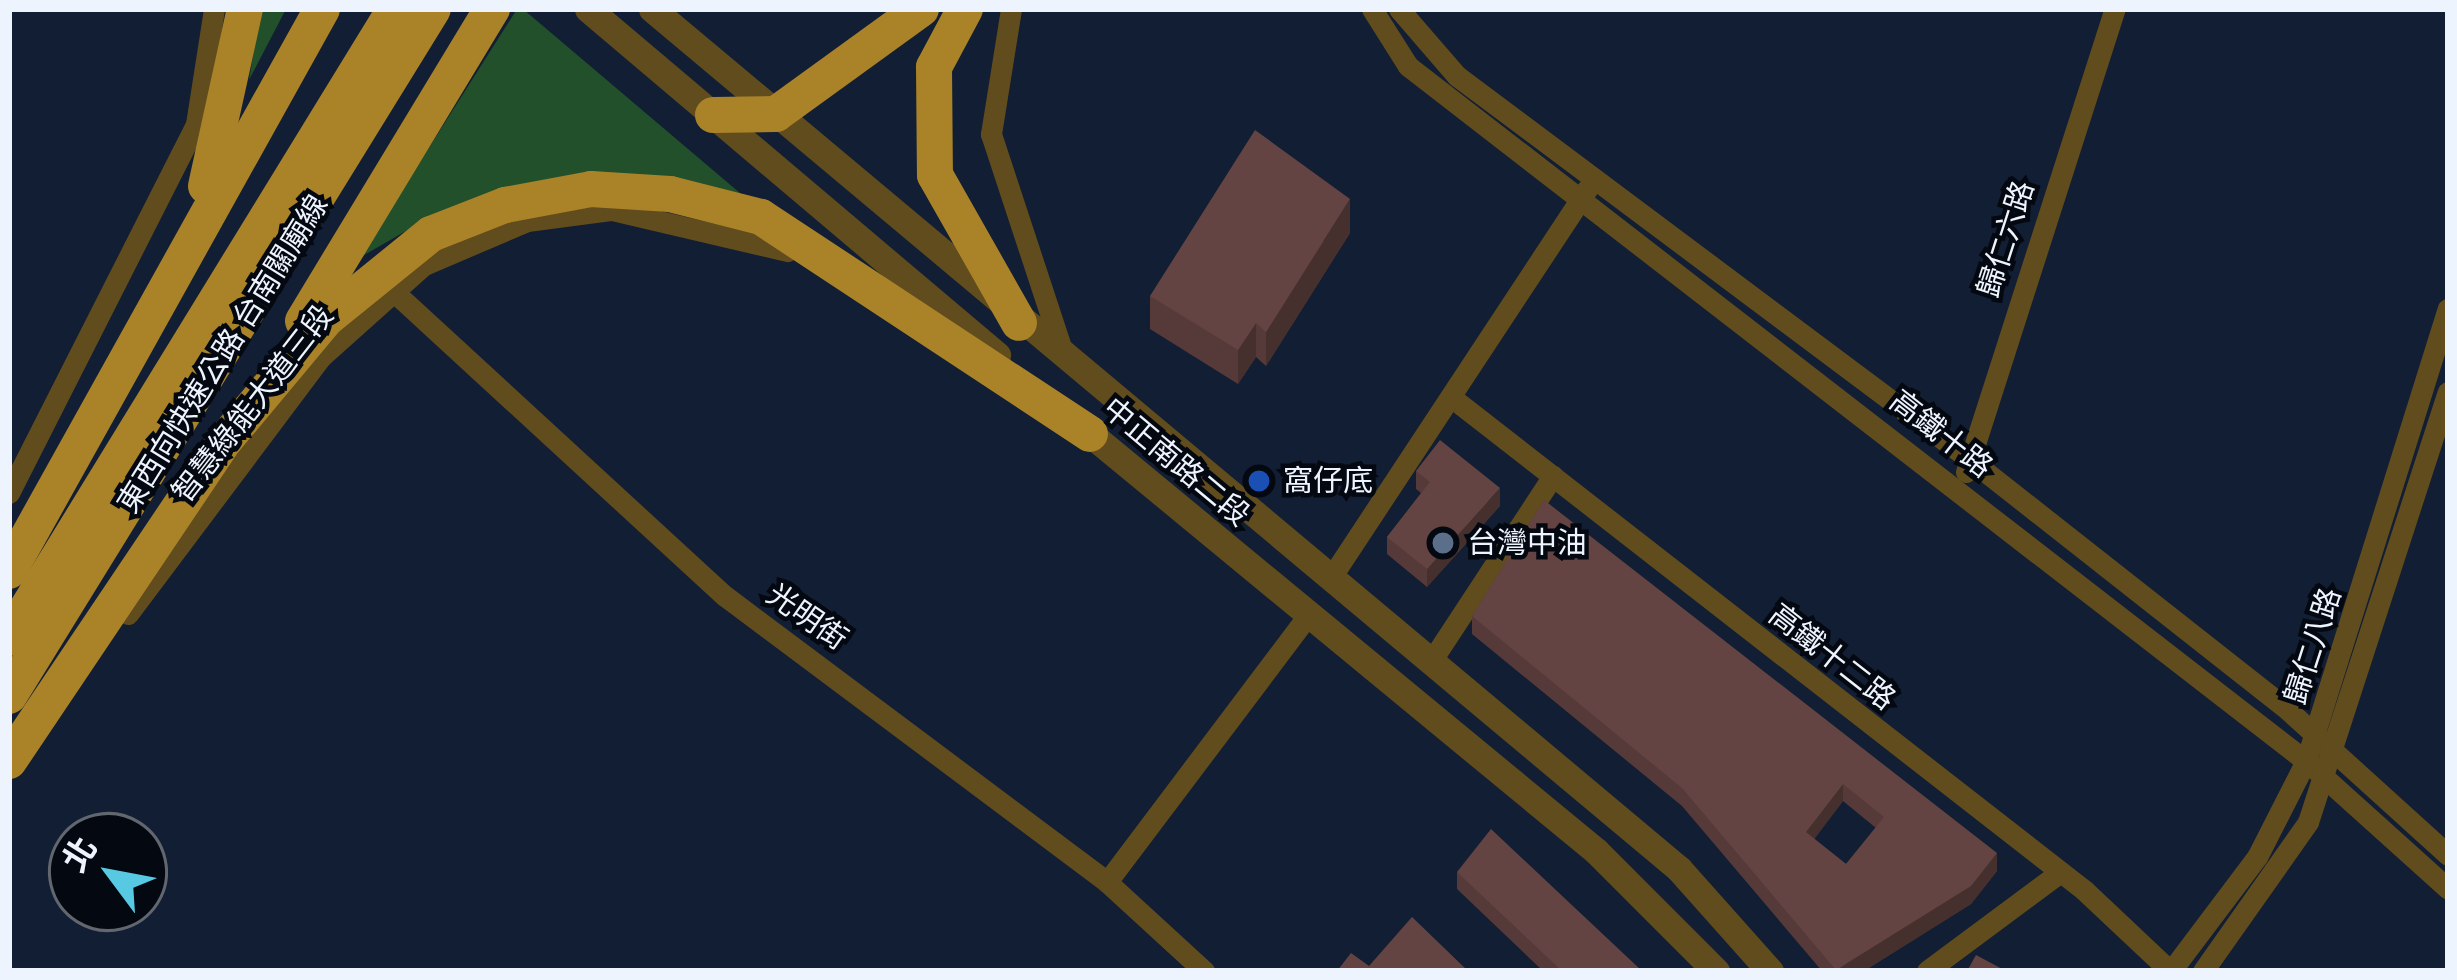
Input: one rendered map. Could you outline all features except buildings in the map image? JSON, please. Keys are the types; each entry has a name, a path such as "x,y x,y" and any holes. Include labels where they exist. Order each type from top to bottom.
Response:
{"highway":[{"path":"154,317 223,145 245,9"},
{"path":"9,571 322,9"},
{"name":"東西向快速公路 台南關廟線","path":"9,638 395,9"},
{"name":"東西向快速公路 台南關廟線","path":"9,696 433,9"},
{"path":"9,761 225,440 492,9"},
{"path":"713,115 776,114 921,9"},
{"path":"964,9 934,67 934,175 1019,323"},
{"path":"225,440 326,319 431,234 591,189 670,194 761,217 1090,434"}],"street":[{"path":"9,493 196,124 214,9"},
{"name":"中正南路二段","path":"588,9 1090,434 1640,889 1716,971"},
{"name":"中正南路二段","path":"652,9 1019,323 1678,869 1770,971"},
{"path":"1011,9 991,134 1066,362"},
{"name":"高鐵十路","path":"1372,9 1384,42 1968,458 2316,734 2448,855"},
{"name":"高鐵十路","path":"1399,9 1420,43 1588,187 2306,760 2448,889"},
{"name":"歸仁六路","path":"1963,490 1968,458 2115,9"},
{"path":"1330,579 1588,187"},
{"name":"智慧綠能大道三段","path":"9,774 321,357 393,291 526,220 612,210 771,242 905,311"},
{"name":"光明街","path":"393,291 725,596 1107,882 1204,971"},
{"name":"歸仁八路","path":"2170,971 2258,857 2306,760 2440,371 2448,309"},
{"name":"歸仁八路","path":"2203,971 2278,870 2326,778 2448,392"},
{"name":"高鐵十二路","path":"1451,397 2059,873 2170,971"},
{"path":"1430,663 1553,476"},
{"path":"1107,882 1308,615"},
{"path":"1927,971 2059,873"}],"green space":[{"path":"260,9 286,9 249,80 260,15"},
{"path":"517,9 523,9 747,199 439,212 359,258"}],"place":[{"name":"窩仔底","path":"1259,481"},
{"name":"台灣中油","path":"1443,543"}]}
